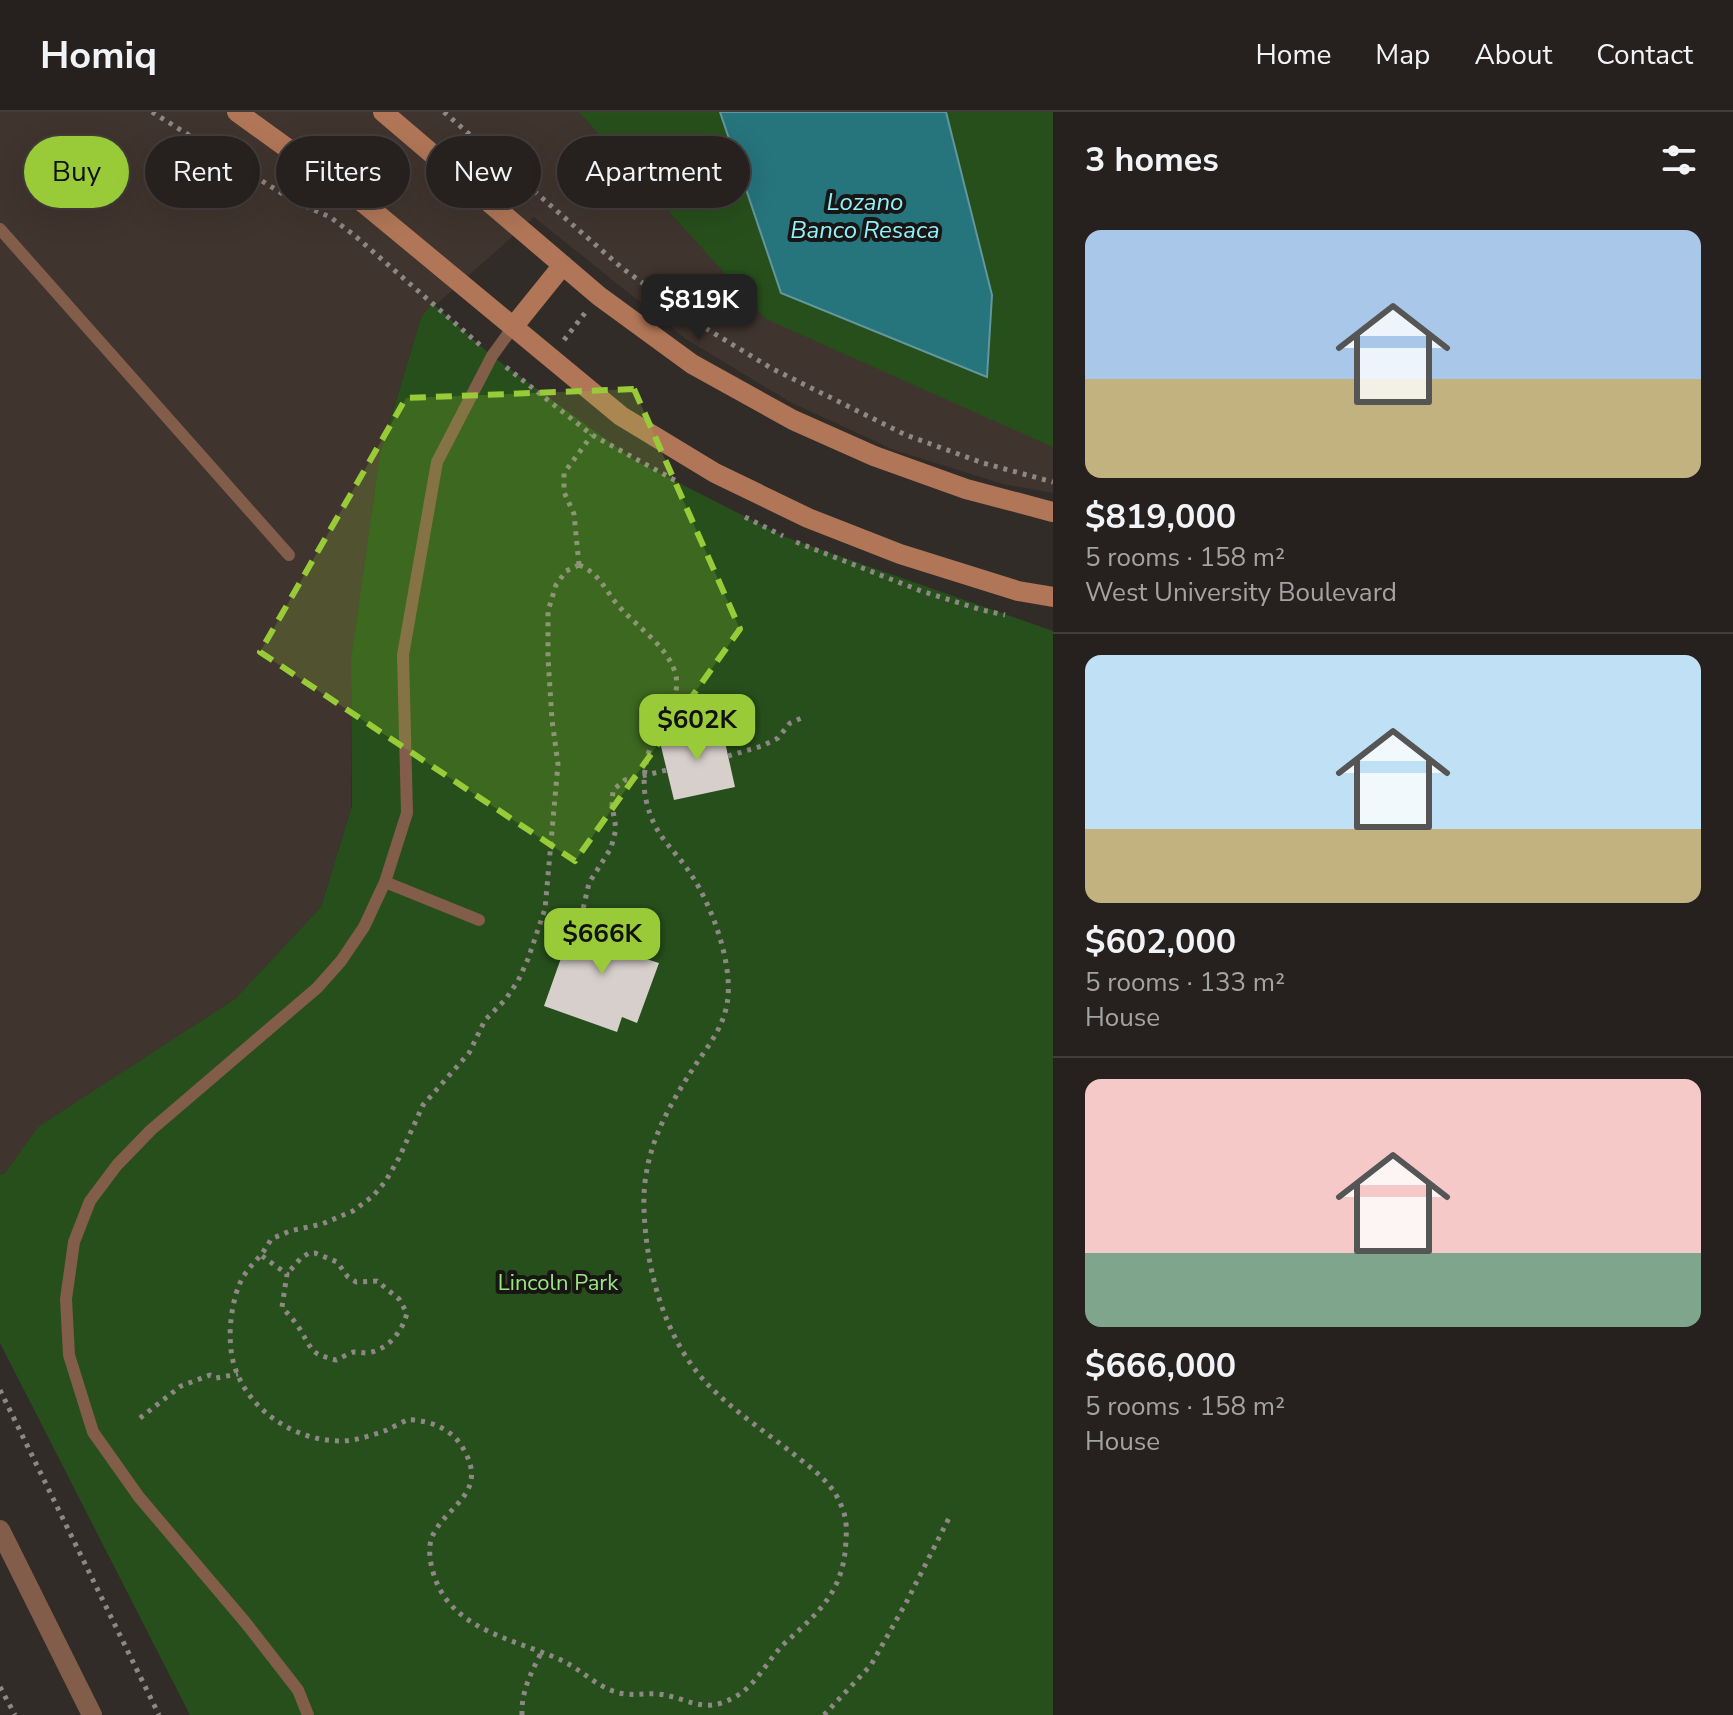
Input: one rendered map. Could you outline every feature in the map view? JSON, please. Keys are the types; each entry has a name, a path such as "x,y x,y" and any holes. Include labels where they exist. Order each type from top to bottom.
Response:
{"main road":[{"path":"237,112 366,205 621,416 715,473 808,518 900,554 1018,591 1053,597"},
{"path":"383,112 599,296 692,364 793,420 874,456 966,489 1053,512"},
{"path":"513,327 563,265"}],"street":[{"path":"0,1530 92,1715"}],"lane":[{"path":"0,229 289,555"},
{"path":"308,1715 298,1690 139,1497 93,1432 69,1355 66,1299 74,1242 90,1201 117,1165 151,1130 317,988 341,961 364,927 385,882 407,813 403,655 437,462 492,356 513,327"},
{"path":"385,882 479,920"}],"path":[{"path":"444,112 622,268 702,326 771,368 906,435 983,463 1053,482"},
{"path":"528,384 622,268"},
{"path":"579,565 574,514 564,492 564,473 592,435"},
{"path":"579,565 588,568 599,579 618,605 652,638 674,669 677,685 673,700 649,751 644,774 643,791 650,816 660,837 693,877 716,928 726,964 729,993 726,1013 717,1032 674,1097 653,1146 646,1176 644,1206 653,1276 664,1312 699,1375 723,1400 811,1468 831,1488 843,1508 847,1529 846,1558 841,1578 828,1600 808,1624 781,1647 748,1688 731,1700 713,1706 693,1705 655,1693 630,1695 613,1691 567,1663 471,1623 451,1606 438,1587 430,1552 433,1535 469,1488 472,1472 467,1454 456,1439 444,1428 406,1420 366,1437 347,1441 328,1440 287,1428 261,1407 247,1390 232,1357 230,1336 236,1292 247,1267 262,1256 271,1239 353,1211 373,1196 399,1158 423,1105 469,1053 485,1020 505,1000 528,959 545,909 558,764 552,720 548,611 556,585 566,571 579,565"},
{"path":"728,756 778,738 790,723 804,717"},
{"path":"581,918 589,883 611,848 616,829 613,790 625,780 667,770"},
{"path":"309,1253 320,1254 337,1262 356,1282 377,1281 399,1299 407,1313 404,1324 395,1337 375,1351 364,1354 353,1352 336,1360 314,1353 282,1307 287,1274 309,1253"},
{"path":"262,1256 287,1274"},
{"path":"140,1418 181,1386 210,1375 216,1378 238,1374"},
{"path":"0,1390 159,1715"},
{"path":"824,1715 871,1665 951,1514"},
{"path":"522,1715 528,1679 541,1653"},
{"path":"0,1687 15,1715"}],"highlighted area":[{"path":"634,389 740,629 575,861 260,652 406,398"}],"shaded area":[{"path":"0,112 1053,112 1053,493 1003,484 894,450 790,402 686,339 534,217 421,318 380,454 351,659 351,809 321,907 235,999 39,1127 5,1173 0,1175"}],"green space":[{"path":"579,112 720,112 728,136 601,136"},
{"path":"946,112 1053,112 1053,447 766,319 666,208 750,208 750,201 781,293 992,295"},
{"name":"Lincoln Park","path":"432,303 492,356 634,460 785,537 1053,631 1053,1715 190,1715 0,1343 0,1175 5,1173 38,1127 235,999 321,907 352,806 351,659 380,454 421,318"}],"water":[{"name":"Lozano Banco Resaca","path":"720,112 946,112 992,295 987,377 781,293 750,201 750,136 728,136"}],"building":[{"path":"721,724 735,787 674,800 659,738"},
{"path":"576,916 649,942 643,958 659,963 637,1023 622,1017 617,1032 544,1006"}]}
